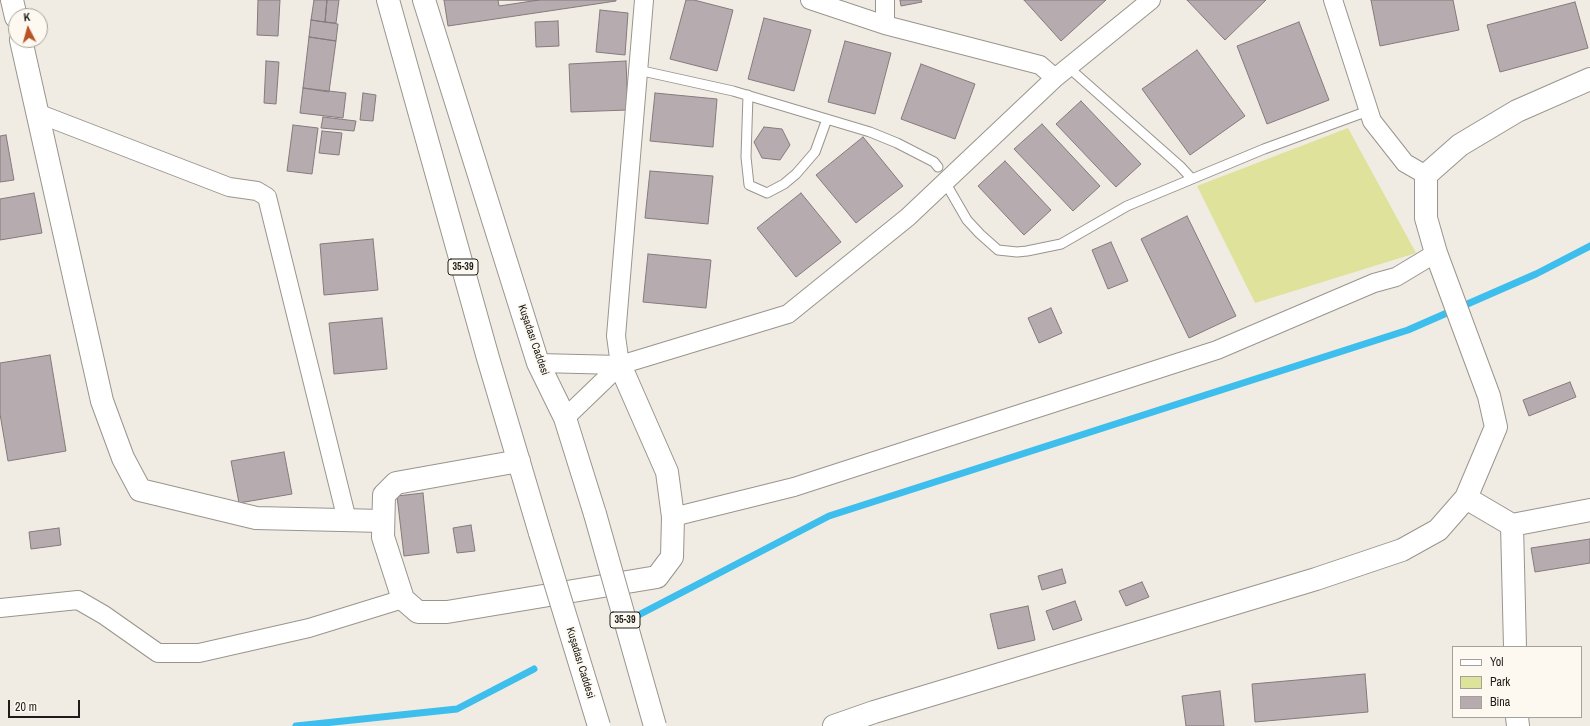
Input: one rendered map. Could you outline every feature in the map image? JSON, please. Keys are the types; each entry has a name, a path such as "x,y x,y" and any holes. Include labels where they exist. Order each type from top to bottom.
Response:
{"main road":[{"name":"Kuşadası Caddesi","path":"388,0 519,461 599,726"},
{"name":"Kuşadası Caddesi","path":"424,0 538,363 565,418 595,514 655,726"},
{"path":"23,48 102,401 123,458 140,490 256,518 383,521"},
{"path":"834,726 874,712 1316,579 1402,550 1438,530 1466,498 1496,427 1489,396 1436,253 1426,218 1426,175 1460,145 1517,111 1590,79"},
{"path":"519,461 396,483 384,495 383,537 402,599 418,612 447,612 657,577 672,557 673,517 667,472 620,365"},
{"path":"1466,498 1512,525 1590,510"},
{"path":"1512,525 1515,646"}],"street":[{"path":"620,365 616,336 644,0"},
{"path":"810,0 885,25 1040,65 1062,73"},
{"path":"885,0 885,25"},
{"path":"538,363 620,365 788,314 908,217 941,174 1151,0"},
{"path":"1333,0 1372,122 1405,163 1426,175"},
{"path":"37,113 229,187 257,191 267,197 347,520"},
{"path":"673,517 794,487 1217,350 1374,283 1396,277 1436,253"},
{"path":"565,418 620,365"},
{"path":"0,608 78,600 104,615 158,653 199,654 309,628 402,599"}],"lane":[{"path":"638,70 748,95 870,132 897,143 934,162 967,220 980,234 998,250 1017,252 1061,244 1127,206 1264,149 1368,111"},
{"path":"1062,73 1180,166 1192,179"},
{"path":"748,95 746,157 749,185 767,193 784,184 796,174 814,152 827,119"}],"green space":[{"path":"1348,128 1416,253 1255,303 1197,186"}],"building":[{"path":"258,0 280,0 278,36 257,35"},
{"path":"314,0 327,0 325,22 311,20"},
{"path":"327,0 339,0 336,23 325,22"},
{"path":"444,0 616,0 616,1 448,26"},
{"path":"498,0 539,0 499,6"},
{"path":"686,0 694,0 733,10 717,71 670,59"},
{"path":"900,0 921,0 922,2 901,6"},
{"path":"1024,0 1106,0 1061,41"},
{"path":"1187,0 1266,0 1225,40"},
{"path":"1371,0 1453,0 1459,30 1380,46"},
{"path":"1575,2 1588,48 1500,72 1487,25"},
{"path":"600,10 628,13 625,55 596,52"},
{"path":"764,18 811,30 794,91 748,79"},
{"path":"311,20 338,24 336,41 309,37"},
{"path":"558,21 559,46 536,47 535,22"},
{"path":"1299,22 1329,100 1267,124 1237,46"},
{"path":"309,37 336,41 329,92 303,88"},
{"path":"845,41 891,53 875,114 828,102"},
{"path":"1197,50 1245,116 1190,155 1142,89"},
{"path":"266,61 279,62 276,104 264,103"},
{"path":"626,61 628,110 571,112 569,64"},
{"path":"921,64 975,84 955,139 901,119"},
{"path":"303,88 346,93 343,118 300,113"},
{"path":"363,93 376,95 373,121 360,120"},
{"path":"655,93 717,99 713,147 650,141"},
{"path":"1081,101 1141,164 1116,187 1056,124"},
{"path":"323,117 356,121 354,131 321,128"},
{"path":"1042,124 1100,186 1073,211 1014,149"},
{"path":"293,125 318,128 312,174 287,171"},
{"path":"764,127 782,129 790,145 780,160 762,158 754,142"},
{"path":"322,131 342,133 339,155 319,153"},
{"path":"6,135 14,180 0,182 0,136"},
{"path":"863,137 903,186 856,223 816,175"},
{"path":"1005,161 1051,210 1024,235 978,186"},
{"path":"650,171 713,176 708,224 645,218"},
{"path":"34,193 42,233 0,240 0,199"},
{"path":"801,193 841,242 796,277 757,228"},
{"path":"1187,216 1236,316 1189,338 1141,239"},
{"path":"373,239 378,290 324,295 320,244"},
{"path":"1111,242 1128,281 1108,289 1092,250"},
{"path":"648,254 711,260 706,308 643,302"},
{"path":"1051,308 1062,333 1039,343 1028,318"},
{"path":"382,318 387,369 334,374 329,323"},
{"path":"50,355 66,451 8,461 0,414 0,363"},
{"path":"1570,382 1576,397 1529,416 1523,400"},
{"path":"284,452 292,494 239,503 231,461"},
{"path":"423,493 429,553 404,556 397,496"},
{"path":"471,525 475,551 457,553 453,528"},
{"path":"59,528 61,545 31,549 29,532"},
{"path":"1590,539 1590,563 1535,572 1531,548"},
{"path":"1062,569 1066,583 1042,590 1038,576"},
{"path":"1142,582 1149,597 1126,606 1119,591"},
{"path":"1075,601 1082,620 1053,630 1046,611"},
{"path":"1028,606 1035,640 998,649 990,614"},
{"path":"1365,674 1368,712 1255,722 1252,684"},
{"path":"1220,691 1224,726 1186,726 1182,696"}],"waterway":[{"path":"627,621 829,516 1408,330 1536,274 1590,246"},
{"path":"296,726 457,709 534,669"}]}
